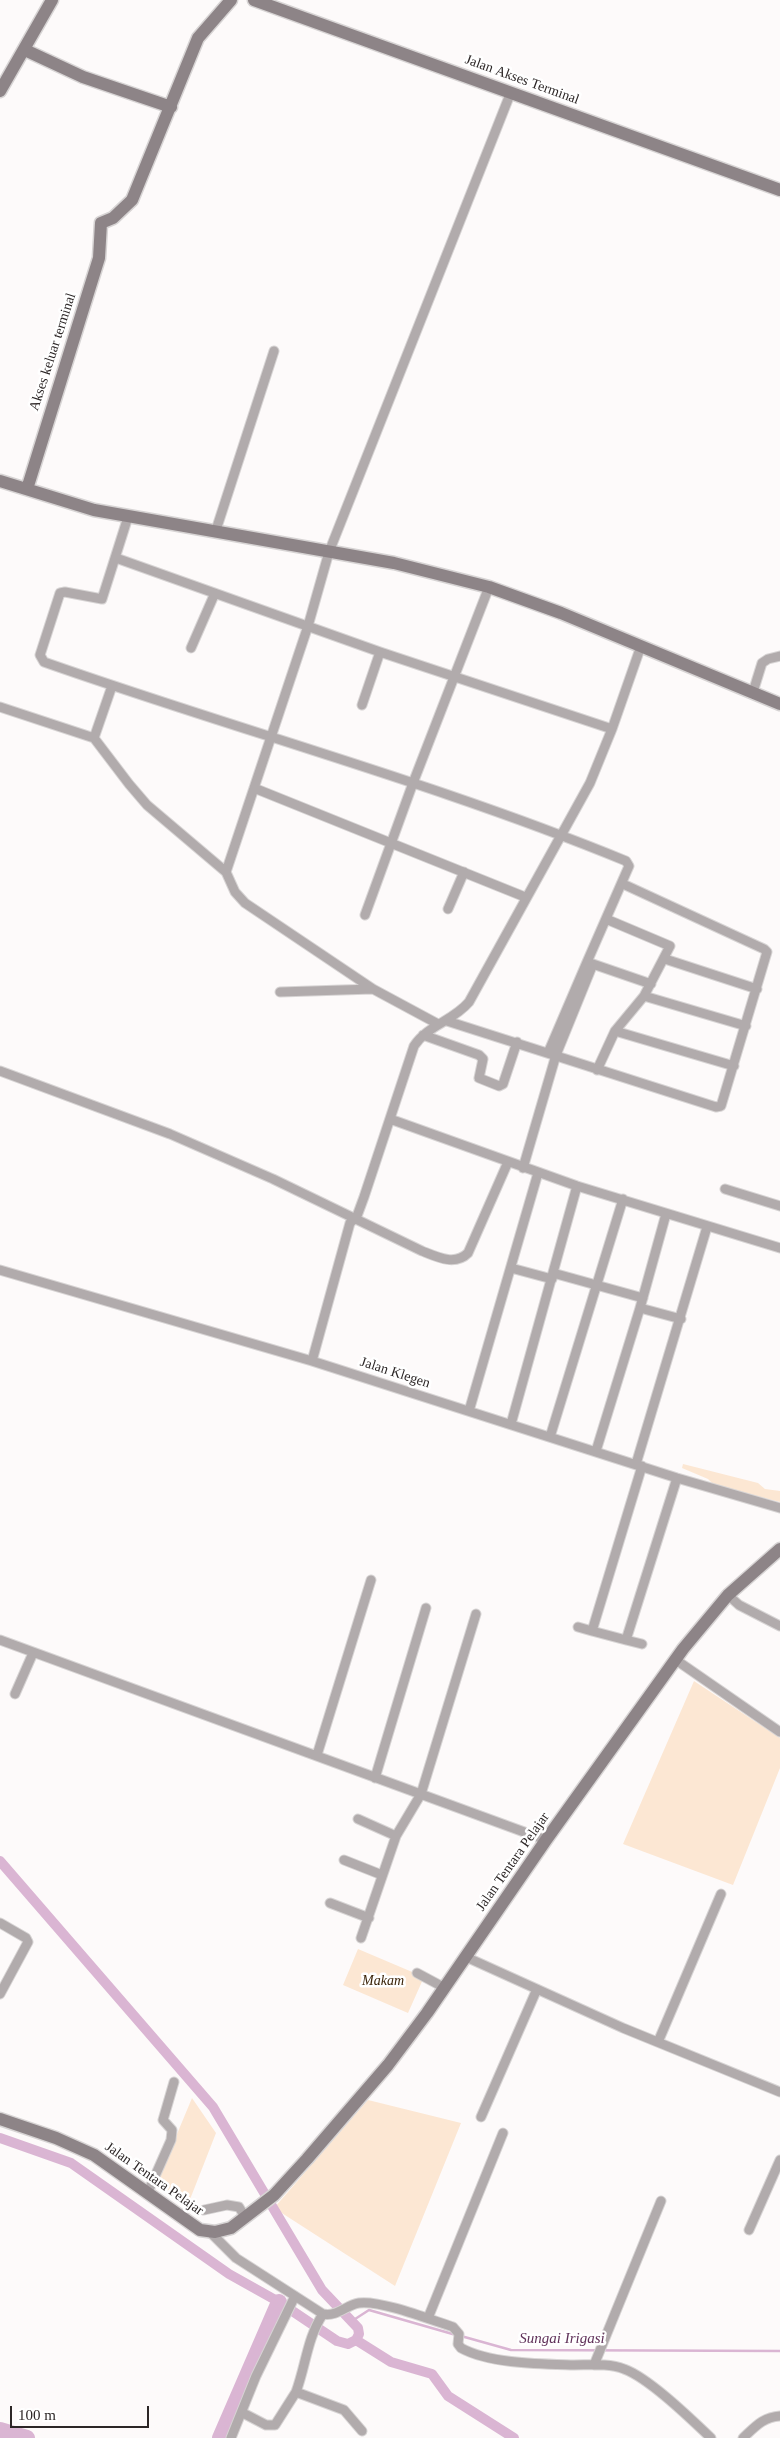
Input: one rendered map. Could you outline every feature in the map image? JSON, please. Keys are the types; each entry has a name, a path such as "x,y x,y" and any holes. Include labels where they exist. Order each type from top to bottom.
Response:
{"street":[{"path":"0,91 52,0"},
{"path":"25,50 83,77 171,107 198,38 231,0"},
{"name":"Jalan Akses Terminal","path":"254,0 780,190"},
{"path":"226,872 308,626 329,552 511,92"},
{"name":"Akses keluar terminal","path":"27,490 99,258 102,223 113,218 132,200 171,107"},
{"path":"216,530 274,351"},
{"path":"0,481 94,510 216,530 394,563 489,587 641,646 780,704"},
{"path":"128,517 102,599 65,592 60,594 40,655 44,662 561,834 629,863 623,884 606,919 552,1054 523,1168"},
{"path":"116,558 455,678 612,729"},
{"path":"365,915 489,587"},
{"path":"192,648 215,593"},
{"path":"312,1361 348,1232 360,1210 414,1046 423,1035 438,1024 448,1021 469,1002 590,783 612,729 641,646"},
{"path":"362,705 380,652"},
{"path":"752,692 762,663 768,659 780,656"},
{"path":"94,738 112,686"},
{"path":"0,707 94,738 147,805 226,872 235,892 245,903 373,989 438,1024"},
{"path":"254,788 526,897"},
{"path":"448,909 464,872"},
{"path":"448,1021 517,1042 596,1070 719,1107 723,1104 768,956 764,949 623,884"},
{"path":"596,1070 615,1031 652,984 670,948 669,944 606,919"},
{"path":"665,959 758,989"},
{"path":"590,963 652,984"},
{"path":"280,992 373,989"},
{"path":"644,996 746,1026"},
{"path":"615,1031 734,1066"},
{"path":"423,1035 479,1055 483,1059 479,1078 499,1086 503,1084 517,1042"},
{"path":"0,1071 170,1134 273,1179 422,1251 447,1260 459,1259 468,1253 508,1162"},
{"path":"390,1119 577,1186 780,1248"},
{"path":"469,1411 538,1173"},
{"path":"511,1424 577,1186"},
{"path":"725,1189 780,1206"},
{"path":"550,1437 623,1199"},
{"path":"596,1451 643,1298 666,1214"},
{"path":"592,1631 707,1227"},
{"path":"511,1268 598,1285 643,1298"},
{"name":"Jalan Klegen","path":"0,1270 312,1361 677,1478 780,1508"},
{"path":"640,1308 681,1319"},
{"path":"626,1640 677,1478"},
{"name":"Jalan Tentara Pelajar","path":"0,2119 56,2138 94,2155 196,2228 210,2232 227,2230 260,2207 274,2196 388,2065 445,1988 546,1840 676,1660 728,1595 780,1549"},
{"path":"317,1755 371,1580"},
{"path":"728,1595 739,1605 780,1626"},
{"path":"375,1778 426,1608"},
{"path":"361,1938 396,1836 421,1794 476,1614"},
{"path":"578,1627 642,1644"},
{"path":"0,1640 546,1840"},
{"path":"15,1694 33,1653"},
{"path":"676,1660 780,1732"},
{"path":"358,1819 396,1836"},
{"path":"344,1860 382,1875"},
{"path":"658,2042 721,1894"},
{"path":"330,1903 369,1918"},
{"path":"0,1924 26,1938 28,1942 0,1994"},
{"path":"466,1957 658,2042 780,2092"},
{"path":"417,1972 445,1988"},
{"path":"482,2117 537,1989"},
{"path":"148,2192 171,2140 172,2130 163,2120 174,2082"},
{"path":"428,2318 503,2133"},
{"path":"749,2230 780,2160"},
{"path":"595,2363 661,2201"},
{"path":"204,2210 234,2205 239,2207 245,2217"},
{"path":"210,2232 236,2258 291,2302 321,2317 337,2313 352,2305 363,2303 388,2307 428,2318 453,2328 464,2350 517,2363 595,2363 623,2368 636,2376 711,2438"},
{"path":"231,2438 243,2413 256,2376 291,2302"},
{"path":"243,2413 266,2425 275,2425 296,2392 314,2328 321,2317"},
{"path":"296,2392 344,2410 362,2431"},
{"path":"747,2436 757,2424 768,2418 780,2416"}],"green space":[{"path":"683,1464 758,1483 765,1489 780,1491 780,1502 714,1485 708,1479 682,1468"},
{"path":"694,1681 780,1738 780,1768 733,1885 623,1844"},
{"name":"Makam","path":"358,1949 424,1977 408,2013 343,1985"},
{"path":"192,2098 216,2133 187,2207 157,2182"},
{"path":"368,2100 461,2123 395,2286 274,2208"}],"waterway":[{"path":"0,1861 213,2107 322,2290 358,2328 359,2334 356,2340"},
{"path":"0,2138 71,2163 229,2274 279,2302 337,2341 348,2344 356,2340 391,2362 432,2374 448,2396 514,2438"},
{"path":"220,2438 279,2302"},
{"name":"Sungai Irigasi","path":"352,2321 369,2310 456,2335"},
{"name":"Sungai Irigasi","path":"461,2336 511,2350 780,2351"},
{"path":"0,2430 27,2438"}]}
